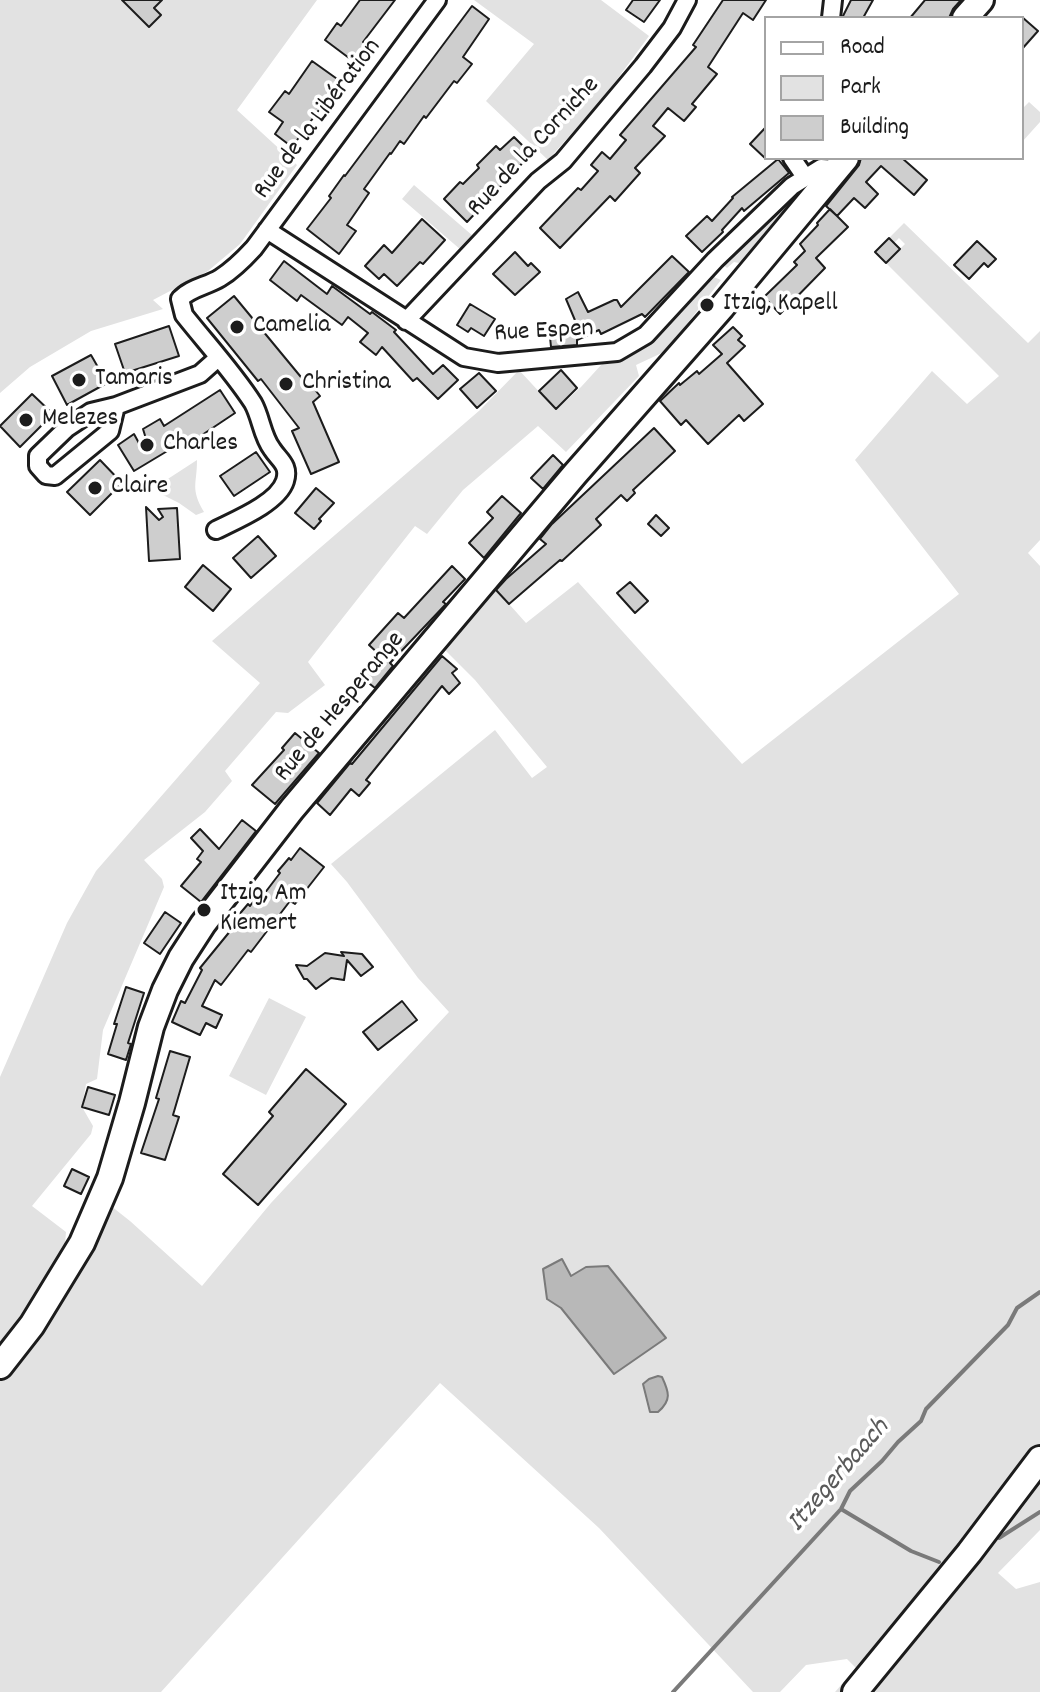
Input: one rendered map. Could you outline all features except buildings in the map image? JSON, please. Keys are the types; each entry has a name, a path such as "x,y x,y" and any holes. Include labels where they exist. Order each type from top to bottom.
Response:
{"main road":[{"path":"967,16 981,0"},
{"name":"Rue de Hesperange","path":"0,1366 32,1325 82,1243 110,1178 151,1027 165,990 203,924 292,809 842,163"},
{"path":"855,1692 969,1553 1040,1459"}],"street":[{"name":"Rue de la Libération","path":"218,358 184,315 180,299 237,266 437,0"},
{"name":"Rue de la Corniche","path":"406,321 538,181 563,161 672,28 687,0"},
{"path":"793,160 805,177"},
{"name":"Rue Espen","path":"267,230 464,357 498,363 617,352 646,335 715,260 792,186 821,168 842,163"},
{"path":"116,406 110,431 55,476 46,475 38,466 38,456 67,428 91,412 116,406 200,374 218,358 255,406 270,448 285,464 287,473 285,484 273,497 255,511 216,530"}],"green space":[{"path":"0,0 317,0 237,110 297,165 240,244 208,271 153,300 163,309 91,331 30,367 0,393"},
{"path":"474,0 601,0 649,36 604,97 548,160 486,101 534,44"},
{"path":"1029,102 1040,112 1040,122 1024,140 1024,107"},
{"path":"809,179 814,181 799,193 739,263 734,262 727,268 722,264 748,241 744,237"},
{"path":"414,185 473,236 461,250 402,199"},
{"path":"904,223 1028,343 1040,331 1040,540 1028,553 1040,566 1040,1530 998,1573 1016,1589 1040,1582 1040,1692 835,1692 856,1668 847,1659 806,1665 780,1692 753,1692 599,1528 440,1383 161,1692 0,1692 0,1077 67,923 96,871 260,683 212,641 480,410 519,370 556,410 602,364 633,355 709,275 721,280 666,351 636,365 639,376 566,452 538,426 463,490 427,534 415,526 308,662 325,685 288,713 276,712 225,771 232,781 205,812 144,860 162,879 164,887 103,1030 97,1079 86,1084 82,1107 93,1126 91,1134 32,1206 66,1232 65,1244 82,1243 91,1251 111,1206 202,1286 271,1203 449,1012 418,978 331,864 495,730 532,778 547,767 475,680 441,646 493,586 526,623 578,582 742,764 959,594 855,460 932,371 967,404 999,376 886,263 905,244 899,238 894,243 889,238"},
{"path":"197,460 195,486 204,512 196,515 161,494 157,486"},
{"path":"269,998 306,1017 266,1095 229,1076"}],"shaded area":[{"path":"562,1259 571,1276 586,1267 608,1266 666,1338 614,1374 561,1308 547,1299 543,1269"},
{"path":"662,1377 668,1396 658,1412 650,1412 643,1384"}],"waterway":[{"name":"Itzegerbaach","path":"673,1692 841,1509 850,1491 921,1421 926,1409 1008,1325 1017,1308 1040,1292"},
{"path":"841,1509 911,1551 939,1562"},
{"path":"999,1538 1040,1512"}],"place":[{"name":"Itzig, Kapell","path":"707,305"},
{"name":"Camelia","path":"237,327"},
{"name":"Tamaris","path":"79,380"},
{"name":"Christina","path":"286,384"},
{"name":"Melezes","path":"26,420"},
{"name":"Charles","path":"147,445"},
{"name":"Claire","path":"95,488"},
{"name":"Itzig, Am Kiemert","path":"204,910"}]}
